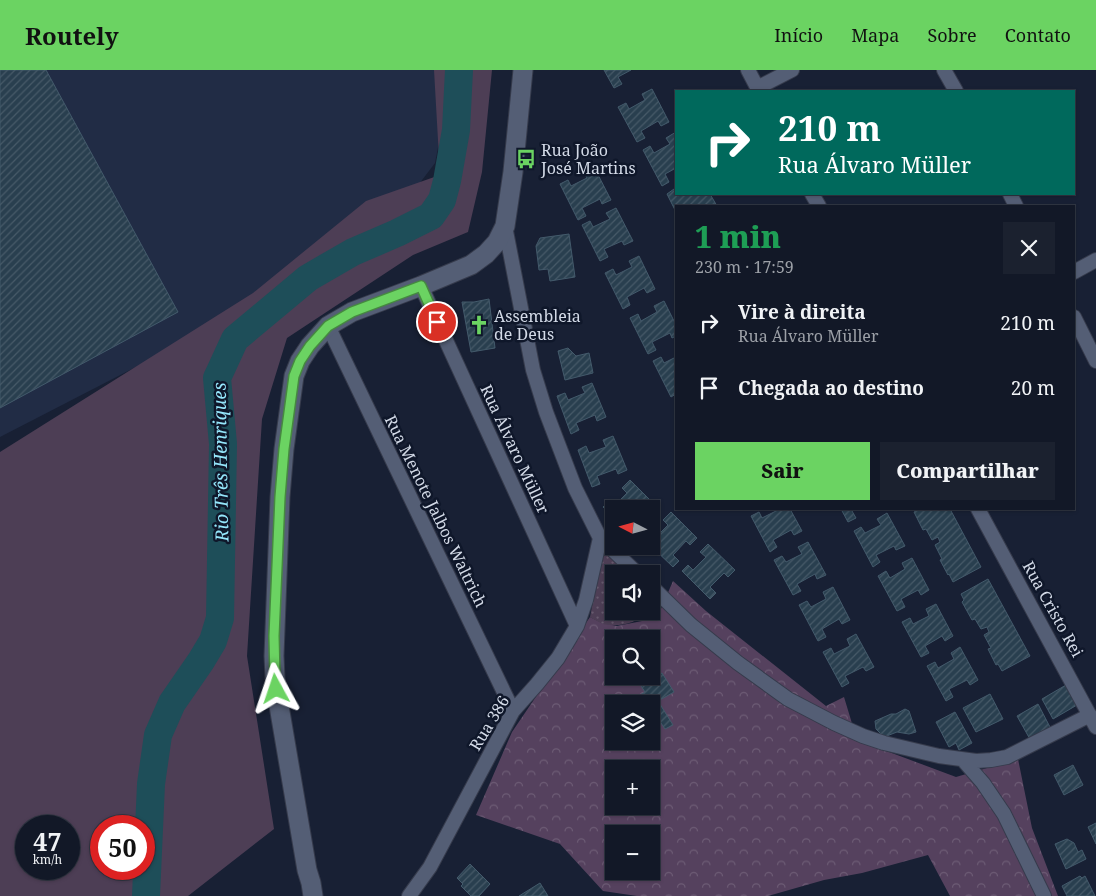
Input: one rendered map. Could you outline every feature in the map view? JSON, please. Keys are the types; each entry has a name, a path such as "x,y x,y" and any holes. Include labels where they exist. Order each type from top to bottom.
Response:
{"main road":[{"path":"313,896 275,678 274,636 280,497 284,449 294,376 300,361 310,346 328,326 352,312 421,286 479,260 497,242 504,226 513,172 523,70"}],"street":[{"path":"748,70 758,89 792,70"},
{"path":"944,70 955,90"},
{"path":"504,226 533,370 546,412 575,488 600,538 628,565"},
{"path":"1075,271 1096,260"},
{"name":"Rua Álvaro Müller","path":"421,286 577,626"},
{"path":"1075,319 1096,361"},
{"name":"Rua Menote Jalbos Waltrich","path":"328,326 513,711"},
{"name":"Rua Cristo Rei","path":"979,510 1093,721"},
{"name":"Rua 386","path":"409,896 430,868 513,711 558,658 577,626 586,600 600,538"},
{"path":"660,595 691,625 738,663 788,699 834,723 884,743 939,756 976,762 1007,757 1093,721"},
{"path":"963,760 983,783 1004,814 1044,896"}],"shaded area":[{"path":"0,70 443,70 440,137 435,163 394,217 256,305 0,437"},
{"path":"434,70 492,70 482,172 468,232 413,255 287,338 262,419 247,656 274,829 188,896 0,896 0,452 253,293 366,201 440,175"},
{"path":"605,551 605,555 609,555 620,565 605,565 605,620 636,620 635,621 619,625 607,625 590,617 602,553"}],"green space":[{"path":"673,581 706,611 826,706 844,697 857,740 956,777 1018,759 1032,828 1058,896 950,896 928,855 862,873 824,880 768,896 637,896 603,891 560,844 476,815 512,732 590,617 602,623 617,626 647,620 660,620 660,611"}],"building":[{"path":"0,70 46,70 178,312 0,408"},
{"path":"604,70 631,70 618,77 622,84 614,88"},
{"path":"652,89 669,122 661,126 658,121 641,131 645,138 637,142 618,107 626,103 629,109 645,100 642,94"},
{"path":"675,133 675,169 665,174 669,182 662,186 643,150 650,146 654,153 670,144 666,138"},
{"path":"594,167 611,200 602,204 600,199 582,208 586,216 578,220 560,184 568,180 571,186 587,178 584,172"},
{"path":"674,189 675,195 678,196 711,195 716,205 675,205 675,210 667,194"},
{"path":"616,208 633,241 624,245 622,241 604,249 608,257 600,261 582,225 590,221 593,227 610,219 606,213"},
{"path":"569,234 575,277 550,281 548,269 539,270 536,246 540,238"},
{"path":"639,256 655,289 647,293 644,288 627,297 630,305 623,309 605,273 613,269 616,275 632,267 629,261"},
{"name":"Assembleia de Deus","path":"489,299 495,348 471,352 462,302"},
{"path":"664,301 675,323 675,336 672,338 670,333 652,342 656,350 648,354 630,318 638,314 641,321 657,312 654,306"},
{"path":"568,348 576,356 589,353 593,373 565,380 558,351"},
{"path":"661,357 664,363 675,358 675,395 671,397 653,361"},
{"path":"592,383 606,417 597,421 595,415 576,423 579,430 571,434 557,396 565,393 568,400 585,393 582,387"},
{"path":"613,436 627,470 618,474 616,469 597,476 600,484 592,487 578,450 586,446 589,453 606,447 603,440"},
{"path":"630,480 650,500 620,500 627,493 622,488"},
{"path":"778,510 791,510 802,531 794,535 791,530 773,540 777,547 770,552 751,516 759,512 762,518"},
{"path":"842,510 854,510 852,511 856,518 848,522"},
{"path":"951,510 981,567 953,582 940,560 942,559 935,545 940,542 938,537 932,540 926,529 923,530 914,512"},
{"path":"671,512 697,538 690,545 686,541 673,555 679,561 673,567 660,555 660,533 668,525 663,520"},
{"path":"887,513 905,546 896,550 894,546 876,555 880,562 873,567 854,531 861,527 865,533 881,525 877,519"},
{"path":"808,542 826,575 817,579 815,574 797,584 801,591 793,595 774,560 782,556 786,562 802,554 798,547"},
{"path":"708,544 735,570 728,577 724,573 710,587 716,593 710,599 682,571 688,565 693,570 706,557 700,552"},
{"path":"912,558 929,590 921,595 918,590 901,599 905,607 897,611 878,576 886,571 890,578 905,569 902,563"},
{"path":"988,579 1030,656 1002,671 998,664 996,665 988,649 991,648 984,635 989,632 987,627 981,629 975,619 972,620 962,602 964,600 961,594"},
{"path":"833,587 850,620 842,624 839,619 822,629 826,637 818,641 799,605 807,601 811,607 826,599 823,592"},
{"path":"936,604 953,636 945,641 942,636 925,646 929,653 921,657 902,622 910,618 913,624 929,616 926,609"},
{"path":"856,634 874,667 866,671 863,667 845,676 849,683 842,687 823,652 831,648 834,654 850,646 847,639"},
{"path":"960,647 978,680 970,685 967,680 949,689 953,697 946,701 927,666 935,662 938,668 954,659 951,653"},
{"path":"662,673 674,692 660,700 660,695 640,695 645,692 641,686 643,685 660,685 660,674"},
{"path":"1066,685 1077,705 1053,719 1042,699"},
{"path":"990,694 1003,719 976,732 963,708"},
{"path":"660,704 673,725 665,729 660,722"},
{"path":"1038,704 1051,729 1031,741 1017,716"},
{"path":"905,709 909,711 916,732 909,734 897,732 884,737 876,729 875,721"},
{"path":"955,712 972,743 959,750 956,743 949,747 936,722"},
{"path":"1073,765 1083,785 1064,795 1054,775"},
{"path":"1096,823 1096,844 1088,827"},
{"path":"1067,839 1074,843 1078,852 1082,850 1086,859 1066,869 1055,844"},
{"path":"470,864 490,884 479,896 471,896 461,886 463,884 457,878"},
{"path":"1080,876 1082,878 1085,876 1095,896 1067,896 1062,886"},
{"path":"540,883 548,896 519,896"}],"waterway":[{"name":"Rio Três Henriques","path":"146,896 151,784 158,735 172,703 213,641 220,618 223,444 217,378 235,339 308,278 353,252 431,216 442,200 447,181 456,130 459,70"}],"place":[{"name":"Rua João José Martins","path":"526,159"},
{"name":"Assembleia de Deus","path":"479,325"}],"route":[{"path":"276,689 274,636 280,497 284,449 294,376 300,361 310,346 328,326 352,312 421,286 437,322"}]}
